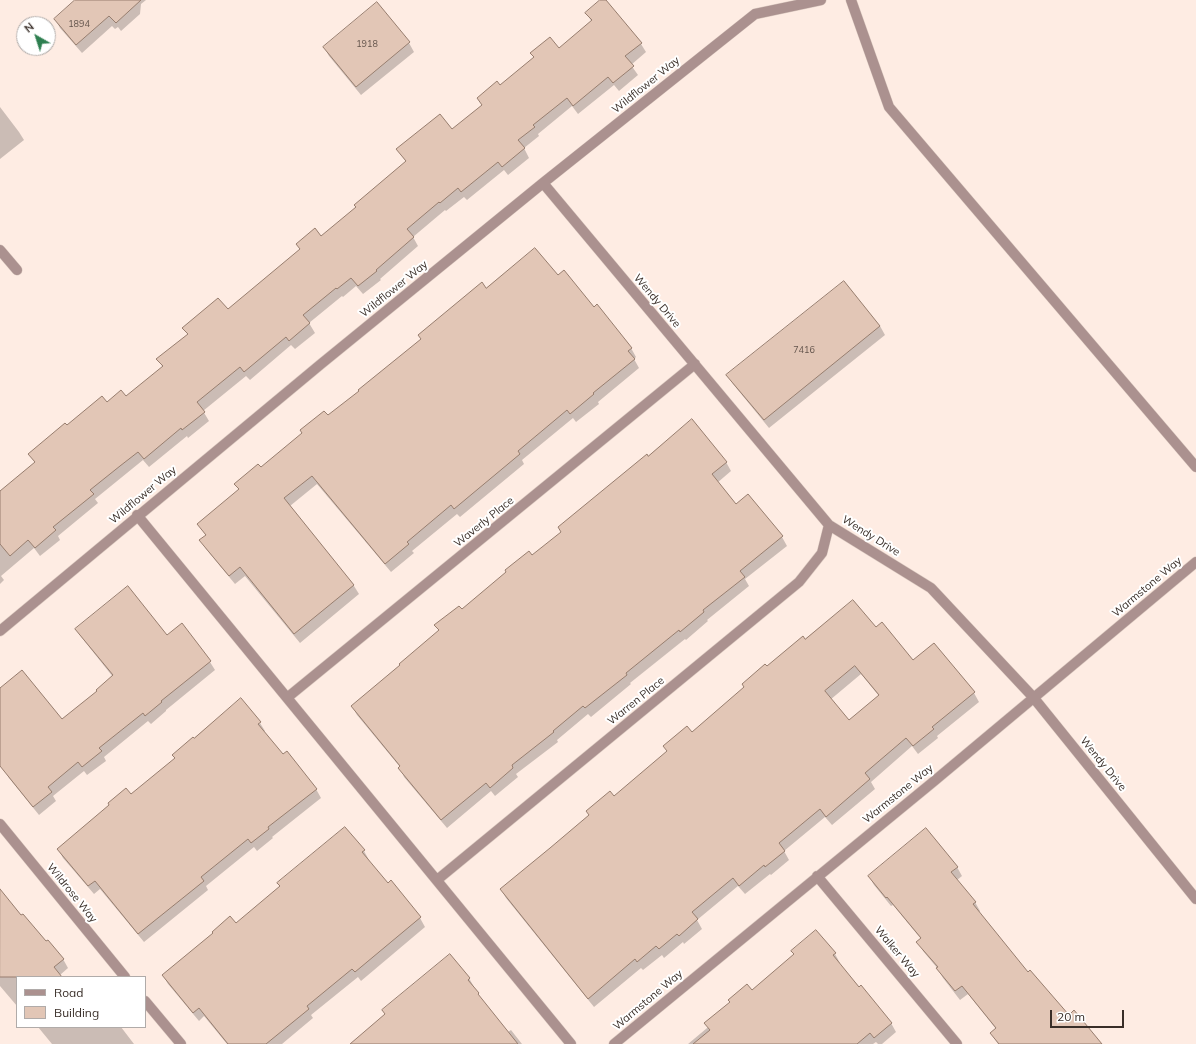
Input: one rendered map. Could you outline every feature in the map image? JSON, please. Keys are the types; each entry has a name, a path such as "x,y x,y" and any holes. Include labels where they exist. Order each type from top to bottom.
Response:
{"street":[{"name":"Wildflower Way","path":"0,631 321,364 543,183 754,14 821,0"},
{"path":"851,0 889,107 1196,467"},
{"name":"Wendy Drive","path":"543,183 829,525 931,588 1033,697 1196,899"},
{"path":"0,250 17,270"},
{"name":"Waverly Place","path":"288,697 695,364"},
{"path":"137,516 288,697 571,1044"},
{"name":"Warren Place","path":"437,880 800,582 822,554 829,525"},
{"name":"Warmstone Way","path":"614,1044 933,782 1196,562"},
{"name":"Wildrose Way","path":"0,824 124,976"},
{"name":"Walker Way","path":"817,876 957,1044"},
{"path":"146,1002 181,1044"}],"building":[{"path":"75,0 141,0 116,23 109,16 76,45 56,21 56,17"},
{"path":"600,0 606,0 642,43 625,56 634,66 613,83 608,77 573,106 567,98 533,125 535,127 518,140 525,148 502,167 498,162 461,192 458,188 407,229 414,237 376,270 377,271 358,286 351,278 337,289 336,288 303,315 310,323 289,341 286,337 244,372 240,367 197,402 205,412 182,430 181,428 144,459 138,452 90,490 94,494 53,527 56,530 35,548 28,540 10,556 0,544 0,491 35,462 28,454 65,423 67,425 102,396 107,402 121,390 126,396 163,366 156,359 188,334 182,328 218,298 228,309 300,249 296,244 315,228 321,236 356,207 354,205 406,161 396,149 440,114 452,129 482,105 477,98 497,81 500,85 534,57 530,53 550,37 559,48 592,20 585,13"},
{"path":"377,2 410,42 356,87 323,47"},
{"path":"535,248 558,275 564,270 594,307 597,304 632,348 628,351 635,359 570,414 567,410 518,451 520,454 454,509 451,505 407,542 409,544 385,564 312,476 284,498 354,585 294,634 240,567 229,576 199,540 206,535 197,524 239,489 234,484 258,464 261,467 302,433 300,430 324,411 328,415 359,391 358,390 421,339 418,335 482,282 486,288"},
{"path":"844,281 880,326 764,420 726,375"},
{"path":"692,419 727,462 712,474 736,504 748,494 783,536 740,571 745,577 703,610 704,612 680,632 679,630 626,673 627,675 585,708 583,706 553,731 554,732 512,765 513,768 490,788 486,783 441,820 398,768 400,766 351,706 439,630 434,625 459,606 462,609 506,572 505,570 529,551 532,555 561,532 558,527"},
{"path":"128,586 167,635 182,623 211,661 161,701 162,702 145,716 143,713 99,748 102,751 82,767 78,762 48,787 52,792 33,807 0,766 0,688 22,670 62,719 97,691 96,690 113,675 75,629"},
{"path":"853,600 876,627 882,622 913,660 934,643 975,692 932,727 934,729 913,746 906,738 865,773 870,779 826,817 820,809 779,843 785,851 765,867 764,865 739,886 733,878 692,912 698,919 679,936 677,934 659,949 656,946 637,962 635,959 588,999 500,889 589,815 586,811 610,791 614,796 667,751 663,746 687,726 692,732 744,687 742,684 765,664 767,666 803,636 805,639","holes":["855,666 879,695 849,720 825,691"]},
{"path":"241,698 261,722 258,724 283,754 287,751 317,789 268,827 269,829 251,843 248,839 201,877 204,881 138,934 95,881 88,886 57,849 109,805 108,803 126,788 131,794 175,758 172,755"},
{"path":"345,827 365,850 362,852 388,883 391,880 421,917 355,972 352,969 307,1006 309,1009 266,1044 228,1044 199,1008 193,1013 162,975 213,933 212,932 230,916 236,923 280,886 277,883"},
{"path":"926,828 958,867 951,872 976,902 973,904 1028,972 1030,970 1069,1015 1074,1010 1102,1044 999,1044 990,1033 996,1028 962,986 955,991 936,968 938,967 916,942 921,938 868,876"},
{"path":"0,889 21,915 23,914 64,959 54,967 61,976 0,977"},
{"path":"816,930 836,953 833,955 859,987 861,985 892,1023 874,1038 870,1033 857,1044 693,1044 710,1030 704,1023 730,1002 728,1000 747,984 752,990 794,954 791,951"},
{"path":"450,954 470,978 468,980 479,993 478,994 518,1044 350,1044 385,1014 382,1010"}]}
